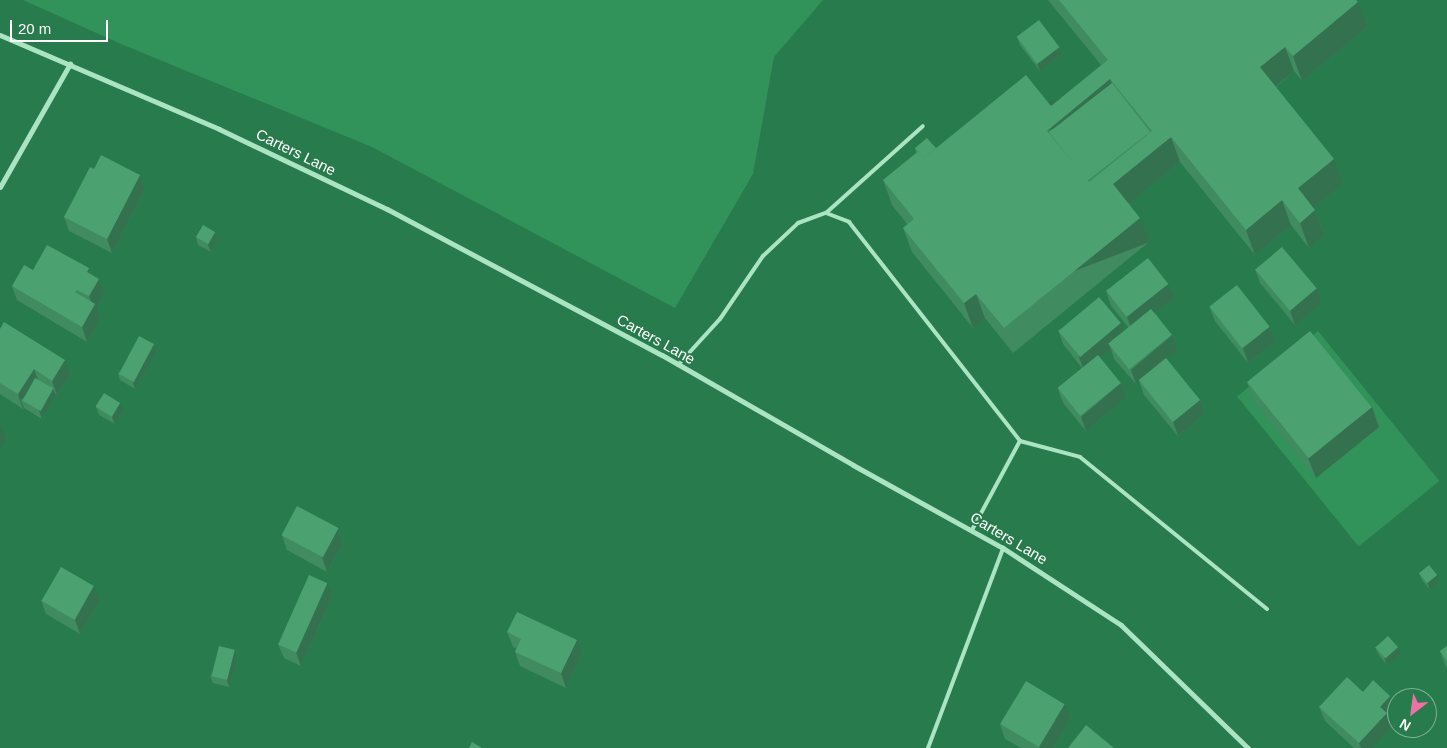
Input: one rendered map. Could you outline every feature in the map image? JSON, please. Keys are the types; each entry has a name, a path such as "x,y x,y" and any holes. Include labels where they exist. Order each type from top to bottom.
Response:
{"street":[{"name":"Carters Lane","path":"0,34 220,129 387,209 678,364 853,465 972,530 1121,625 1248,748"},
{"path":"0,187 70,64"}],"lane":[{"path":"678,364 720,320 763,256 798,223 826,212 923,126"},
{"path":"826,212 849,222 1020,441 1080,457 1267,609"},
{"path":"972,530 1020,441"},
{"path":"928,748 964,646 1003,548"}],"green space":[{"path":"23,0 823,0 774,57 753,174 675,308 372,147 121,44"},
{"path":"1318,331 1439,481 1359,546 1237,396"}],"building":[{"path":"1059,0 1356,0 1358,2 1293,56 1285,47 1260,67 1334,159 1298,188 1315,210 1300,223 1282,200 1246,230 1171,137 1113,184 1140,218 1004,328 976,294 964,303 903,228 914,219 883,180 919,151 924,158 1026,75 1051,106 1108,60","holes":["1110,79 1152,131 1089,182 1047,131"]},
{"path":"1039,20 1059,47 1037,64 1017,37"},
{"path":"1112,83 1150,132 1087,181 1049,132"},
{"path":"927,138 936,148 924,158 915,148"},
{"path":"101,155 140,175 107,239 64,217 90,167 94,169"},
{"path":"203,225 215,232 208,244 196,237"},
{"path":"47,245 89,268 87,272 99,279 89,296 77,290 75,292 95,304 82,327 12,286 24,265 33,270"},
{"path":"1282,247 1317,288 1290,311 1255,269"},
{"path":"1148,258 1168,284 1127,317 1106,291"},
{"path":"1237,285 1270,327 1242,348 1209,307"},
{"path":"1099,297 1121,323 1080,357 1058,331"},
{"path":"1151,309 1172,335 1129,369 1108,344"},
{"path":"4,322 65,360 52,381 34,369 18,394 0,383 0,329"},
{"path":"1310,331 1372,407 1309,458 1247,382"},
{"path":"139,336 154,344 134,382 119,374"},
{"path":"1098,355 1121,383 1080,416 1058,388"},
{"path":"1166,358 1200,400 1173,422 1139,380"},
{"path":"35,378 53,388 41,411 22,401"},
{"path":"104,393 120,403 112,417 96,407"},
{"path":"297,506 338,528 323,557 282,535"},
{"path":"1429,565 1437,575 1427,583 1419,573"},
{"path":"61,567 94,586 74,620 42,601"},
{"path":"309,575 327,583 296,653 278,644"},
{"path":"517,612 577,640 561,673 515,652 521,639 507,632"},
{"path":"1388,636 1398,647 1385,659 1375,647"},
{"path":"219,646 235,650 227,680 212,676"},
{"path":"1447,646 1447,661 1440,651"},
{"path":"1347,677 1363,692 1373,680 1387,693 1387,699 1380,707 1387,713 1359,743 1319,707"},
{"path":"1026,681 1065,704 1039,747 1000,724"},
{"path":"1086,725 1114,748 1068,748"},
{"path":"472,742 482,748 469,748"}]}
